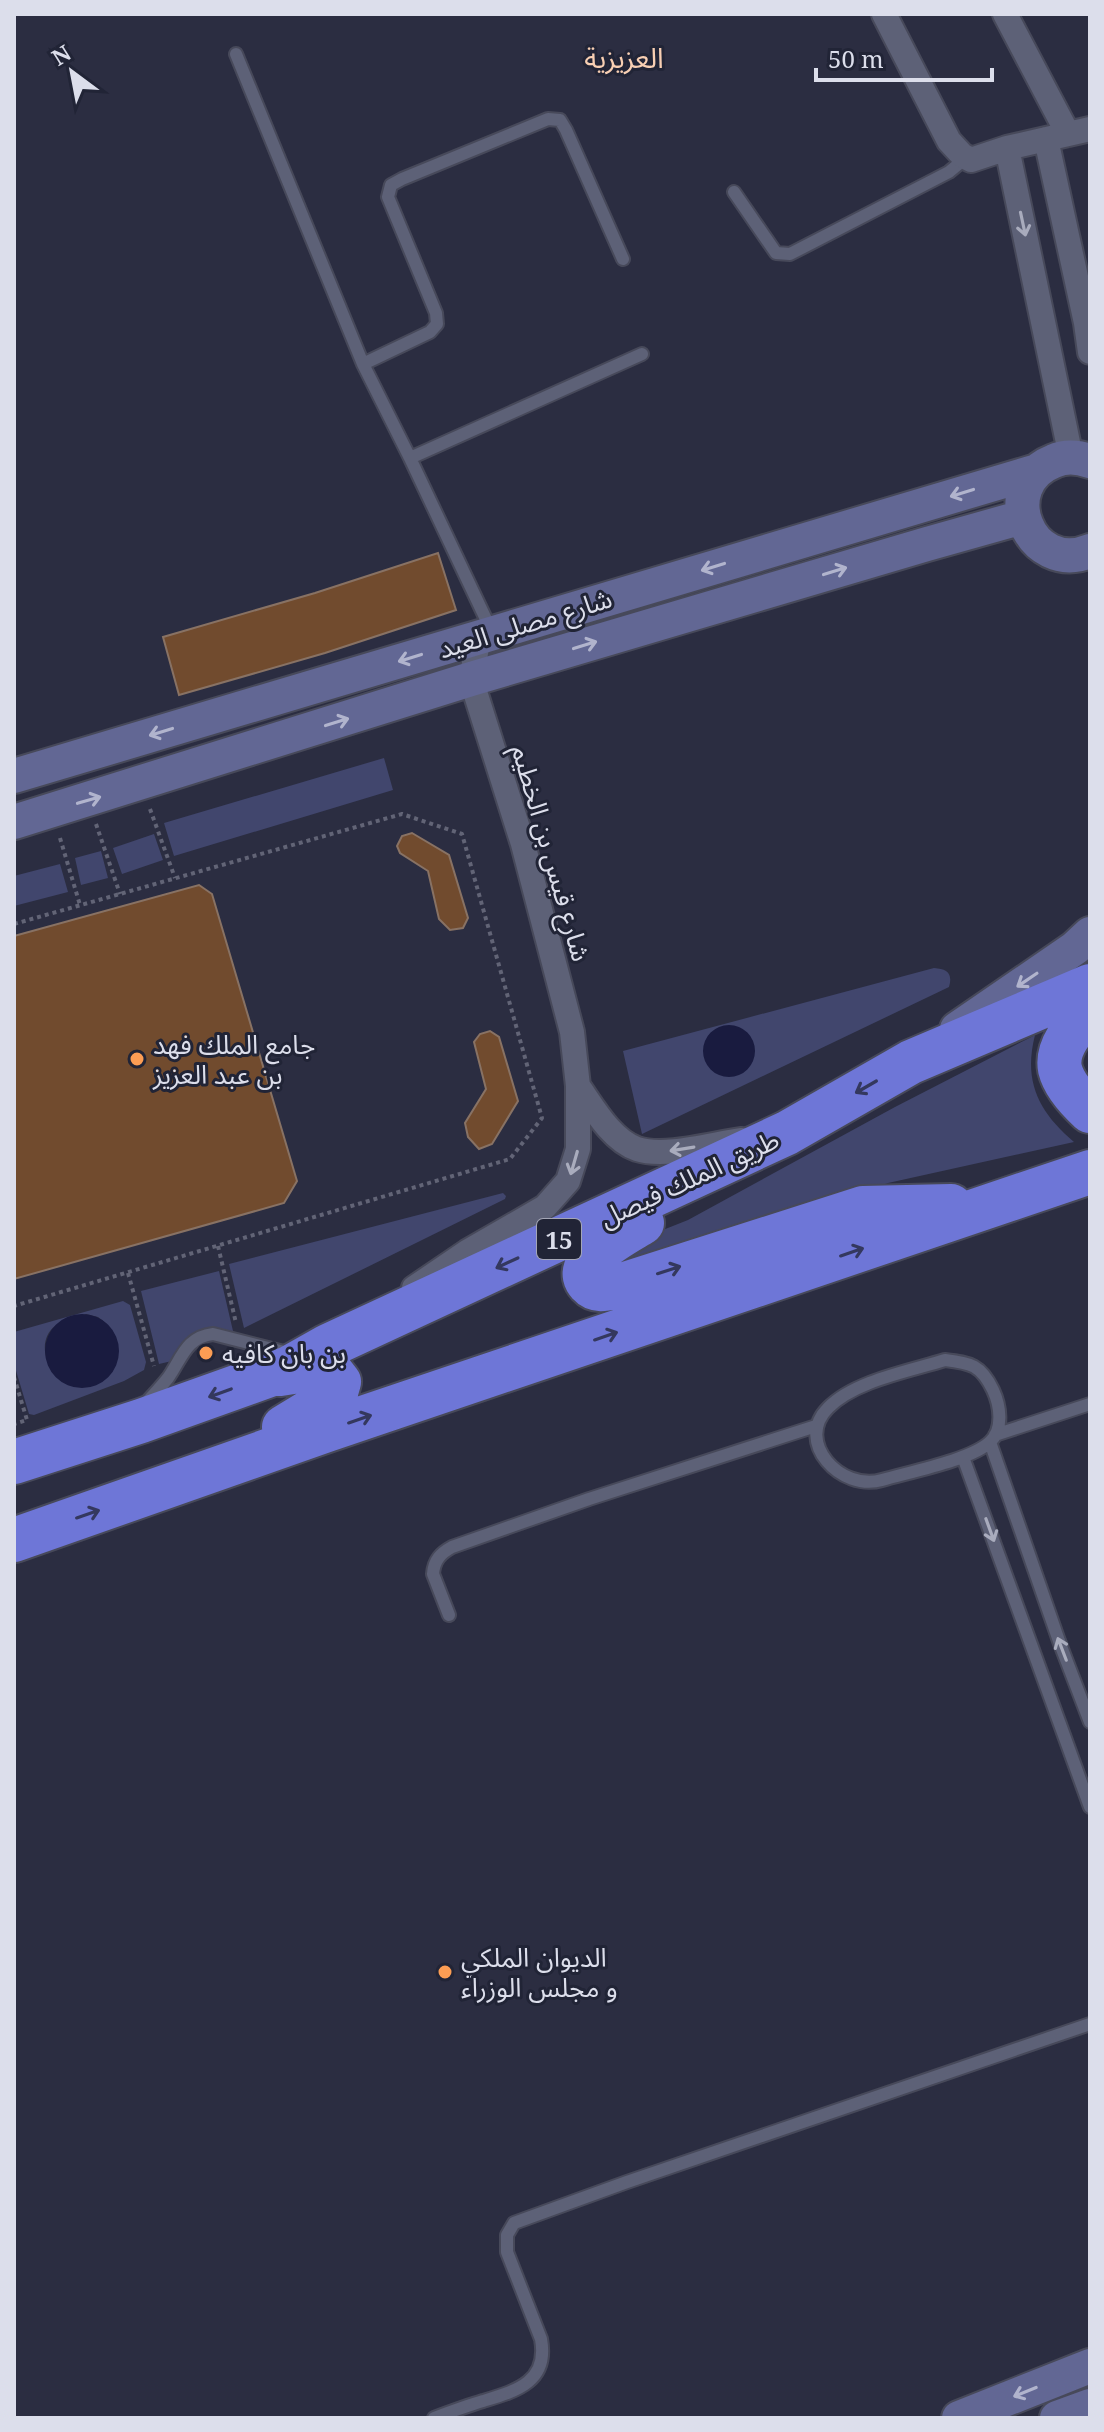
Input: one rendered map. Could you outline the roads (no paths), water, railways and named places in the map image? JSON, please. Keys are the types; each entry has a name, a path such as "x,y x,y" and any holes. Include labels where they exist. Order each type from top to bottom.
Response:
{"highway":[{"name":"طريق الملك فيصل","path":"14,1462 289,1368 317,1352 787,1133 911,1062 1090,986"},
{"path":"1090,1015 1064,1042 1060,1068 1075,1098 1090,1111"},
{"path":"747,1152 591,1259 585,1268 585,1277 590,1285 600,1290 619,1286 863,1208 992,1205"},
{"path":"14,1540 1090,1172"},
{"path":"172,1485 240,1454 335,1396 339,1388 339,1382 332,1373 312,1369 265,1376"}],"street":[{"path":"885,14 949,141 962,155 971,160 1068,134"},
{"path":"1005,14 1068,134 1090,352"},
{"path":"1007,148 1080,459"},
{"name":"شارع مصلى العيد","path":"14,776 1037,471 1059,459 1080,459"},
{"path":"1037,471 1024,492 1022,505 1029,532 1039,544 1052,552 1088,562"},
{"name":"شارع مصلى العيد","path":"14,822 471,679 1023,517"},
{"name":"شارع قيس بن الخطيم","path":"317,1352 467,1252 545,1207 568,1181 578,1149 578,1086 572,1032 523,844 471,679 485,635"},
{"path":"911,1062 1075,948 1090,934"},
{"path":"578,1086 617,1136 635,1148 659,1152 787,1133"},
{"path":"959,2418 1090,2366"},
{"path":"1057,2418 1090,2406"}],"lane":[{"path":"236,54 363,364 410,458 485,635"},
{"path":"363,364 430,332 437,324 436,313 388,197 391,185 548,119 560,120 623,259"},
{"path":"734,192 776,253 790,254 949,172 967,157"},
{"path":"410,458 642,354"},
{"path":"120,1428 138,1413 160,1387 186,1346 201,1335 213,1334 317,1352"},
{"path":"1090,1404 993,1438 963,1457 873,1482 853,1481 840,1474 816,1443 816,1426 828,1408 841,1397 901,1373 945,1360 969,1363 985,1375 997,1398 999,1412 999,1426 993,1438 1059,1641 1090,1722"},
{"path":"449,1615 433,1574 439,1557 452,1547 816,1426"},
{"path":"963,1457 1090,1807"},
{"path":"434,2418 524,2386 541,2365 544,2352 541,2339 507,2252 507,2235 514,2223 642,2176 1090,2024"}],"place":[{"name":"جامع الملك فهد بن عبد العزيز","path":"137,1059"},
{"name":"بن بان كافيه","path":"206,1353"},
{"name":"الديوان الملكي و مجلس الوزراء","path":"445,1972"}],"district":[{"name":"العزيزية","path":"624,57"}]}
